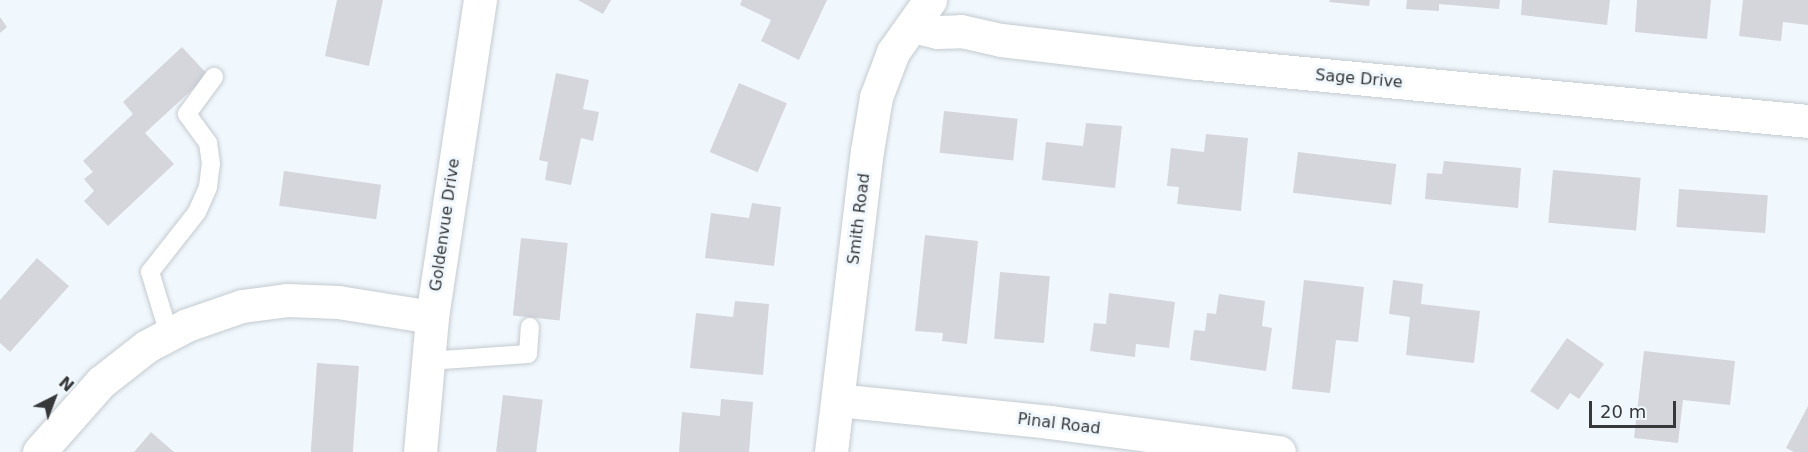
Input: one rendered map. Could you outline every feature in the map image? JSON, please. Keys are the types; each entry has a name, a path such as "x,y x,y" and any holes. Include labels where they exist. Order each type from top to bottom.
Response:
{"street":[{"name":"Goldenvue Drive","path":"420,452 432,317 480,0"},
{"name":"Sage Drive","path":"921,13 937,32 961,31 1001,40 1198,63 1808,121"},
{"name":"Smith Road","path":"831,452 867,151 876,98 893,52 921,13"},
{"path":"39,452 101,382 147,346 169,334 242,306 287,300 338,302 432,317"},
{"name":"Pinal Road","path":"838,400 1050,422 1279,452"}],"lane":[{"path":"169,334 150,272 197,212 208,187 211,164 208,143 187,114 214,77"},
{"path":"428,361 528,354 530,327"}],"building":[{"path":"337,0 383,0 369,66 325,56"},
{"path":"578,0 611,0 603,14"},
{"path":"742,0 827,0 799,60 761,41 771,20 740,5"},
{"path":"1330,0 1370,0 1369,6 1329,2"},
{"path":"1407,0 1500,0 1499,9 1439,4 1439,11 1406,9"},
{"path":"1522,0 1610,0 1607,25 1521,15"},
{"path":"1637,0 1711,0 1707,39 1635,32"},
{"path":"1743,0 1808,0 1808,25 1783,22 1781,41 1739,36"},
{"path":"0,17 7,27 0,33"},
{"path":"182,47 208,75 145,133 174,164 108,226 84,201 94,191 84,179 93,172 83,161 133,114 123,102"},
{"path":"556,73 589,80 583,109 599,112 593,141 581,138 571,185 545,180 548,162 539,160"},
{"path":"739,83 787,103 758,172 710,152"},
{"path":"944,111 1018,119 1013,161 940,153"},
{"path":"1086,123 1122,126 1115,188 1042,180 1046,142 1083,146"},
{"path":"1206,134 1248,138 1241,211 1177,204 1179,187 1167,186 1171,148 1204,152"},
{"path":"1298,152 1396,164 1391,205 1293,193"},
{"path":"1444,161 1521,168 1518,208 1425,199 1427,173 1442,174"},
{"path":"1553,170 1641,178 1636,230 1548,223"},
{"path":"284,171 381,185 376,219 279,206"},
{"path":"1679,189 1768,195 1765,233 1676,227"},
{"path":"752,203 781,207 774,266 705,258 711,213 749,218"},
{"path":"925,235 978,241 967,344 942,341 943,333 915,331"},
{"path":"521,238 568,243 560,320 513,316"},
{"path":"37,258 69,286 10,352 0,343 0,300"},
{"path":"1000,272 1050,276 1044,343 994,339"},
{"path":"1304,280 1364,287 1358,342 1336,340 1330,393 1292,389"},
{"path":"1393,280 1423,284 1421,304 1480,311 1474,363 1406,355 1410,317 1389,314"},
{"path":"1109,293 1175,302 1169,348 1136,344 1135,357 1090,351 1094,323 1106,324"},
{"path":"1219,294 1265,301 1262,326 1272,328 1266,371 1190,360 1194,330 1205,331 1207,313 1216,314"},
{"path":"735,301 769,304 763,375 690,368 696,313 733,317"},
{"path":"1567,338 1604,364 1579,399 1570,393 1558,410 1530,391"},
{"path":"1644,351 1735,361 1730,405 1683,400 1678,443 1634,438"},
{"path":"317,363 359,366 353,452 311,452"},
{"path":"503,395 543,400 536,452 496,452"},
{"path":"721,399 753,402 749,452 679,452 682,412 720,416"},
{"path":"1808,406 1808,452 1794,452 1786,448"},
{"path":"151,432 174,452 134,452"}]}
